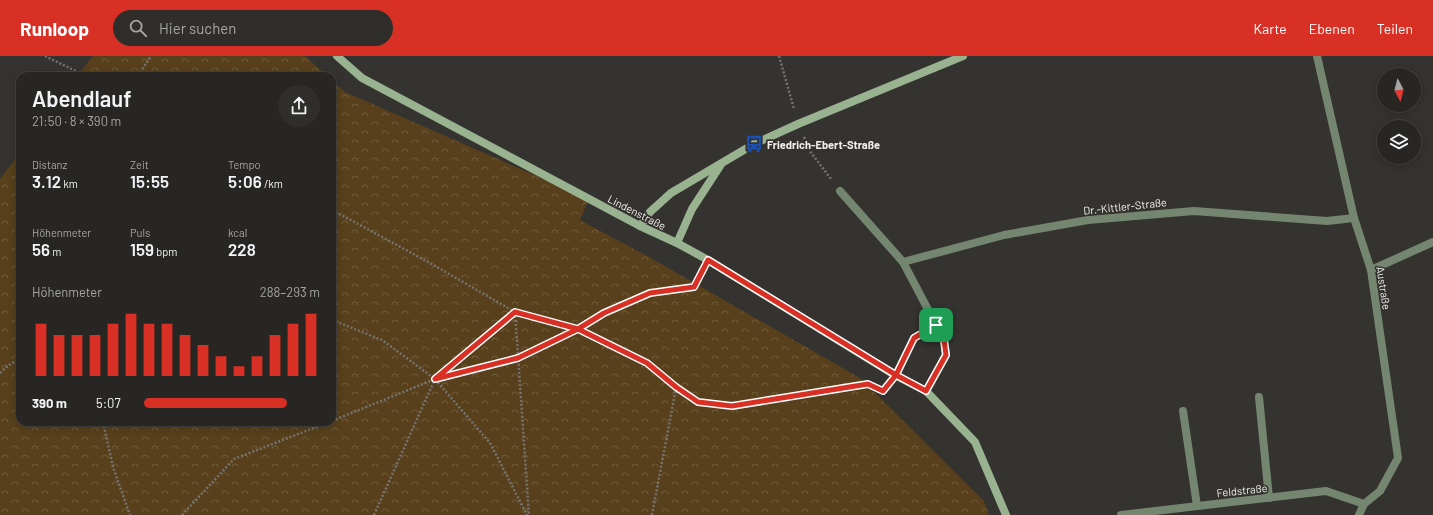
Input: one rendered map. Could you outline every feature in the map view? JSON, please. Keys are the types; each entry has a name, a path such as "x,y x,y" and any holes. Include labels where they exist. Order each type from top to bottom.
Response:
{"street":[{"name":"Lindenstraße","path":"337,56 362,78 640,226 708,260 896,375 926,391 975,442 1006,515"},
{"path":"640,226 650,212 670,192 754,144 798,124 963,56"},
{"name":"Austraße","path":"1317,56 1354,218 1371,270 1398,458 1380,491 1364,504 1359,515"},
{"path":"676,243 692,209 721,163"},
{"path":"840,190 903,262 944,340 946,355 926,391"},
{"name":"Dr.-Kittler-Straße","path":"903,262 1004,235 1088,220 1194,211 1327,222 1354,218"},
{"path":"1371,270 1433,242"},
{"path":"1259,397 1269,498"},
{"path":"1183,411 1197,506"},
{"name":"Feldstraße","path":"1121,515 1326,491 1364,504"}],"path":[{"path":"45,56 78,72"},
{"path":"141,72 151,56"},
{"path":"336,212 430,263 515,312 578,329 647,363 676,387 698,402 732,406 868,384 883,391 896,375 914,338 936,325"},
{"path":"336,419 435,379 518,358 578,329 604,313 650,293 694,287 708,260"},
{"path":"515,312 528,515"},
{"path":"374,515 435,379 515,312"},
{"path":"336,322 382,340 435,379 490,443 528,515"},
{"path":"0,373 16,361"},
{"path":"652,515 676,387"},
{"path":"104,426 113,467 130,515"},
{"path":"182,515 234,459 319,426"}],"green space":[{"path":"93,56 305,56 323,72 80,72"},
{"path":"336,84 345,92 589,199 580,220 649,257 860,378 984,501 989,515 0,515 0,179 16,158 16,426 336,426"}],"place":[{"name":"Friedrich-Ebert-Straße","path":"754,144"}],"route":[{"path":"936,325 914,338 896,375 883,391 868,384 732,406 698,402 676,387 647,363 578,329 515,312 435,379 518,358 578,329 604,313 650,293 694,287 708,260 896,375 926,391 946,355 944,340 936,325"}]}
